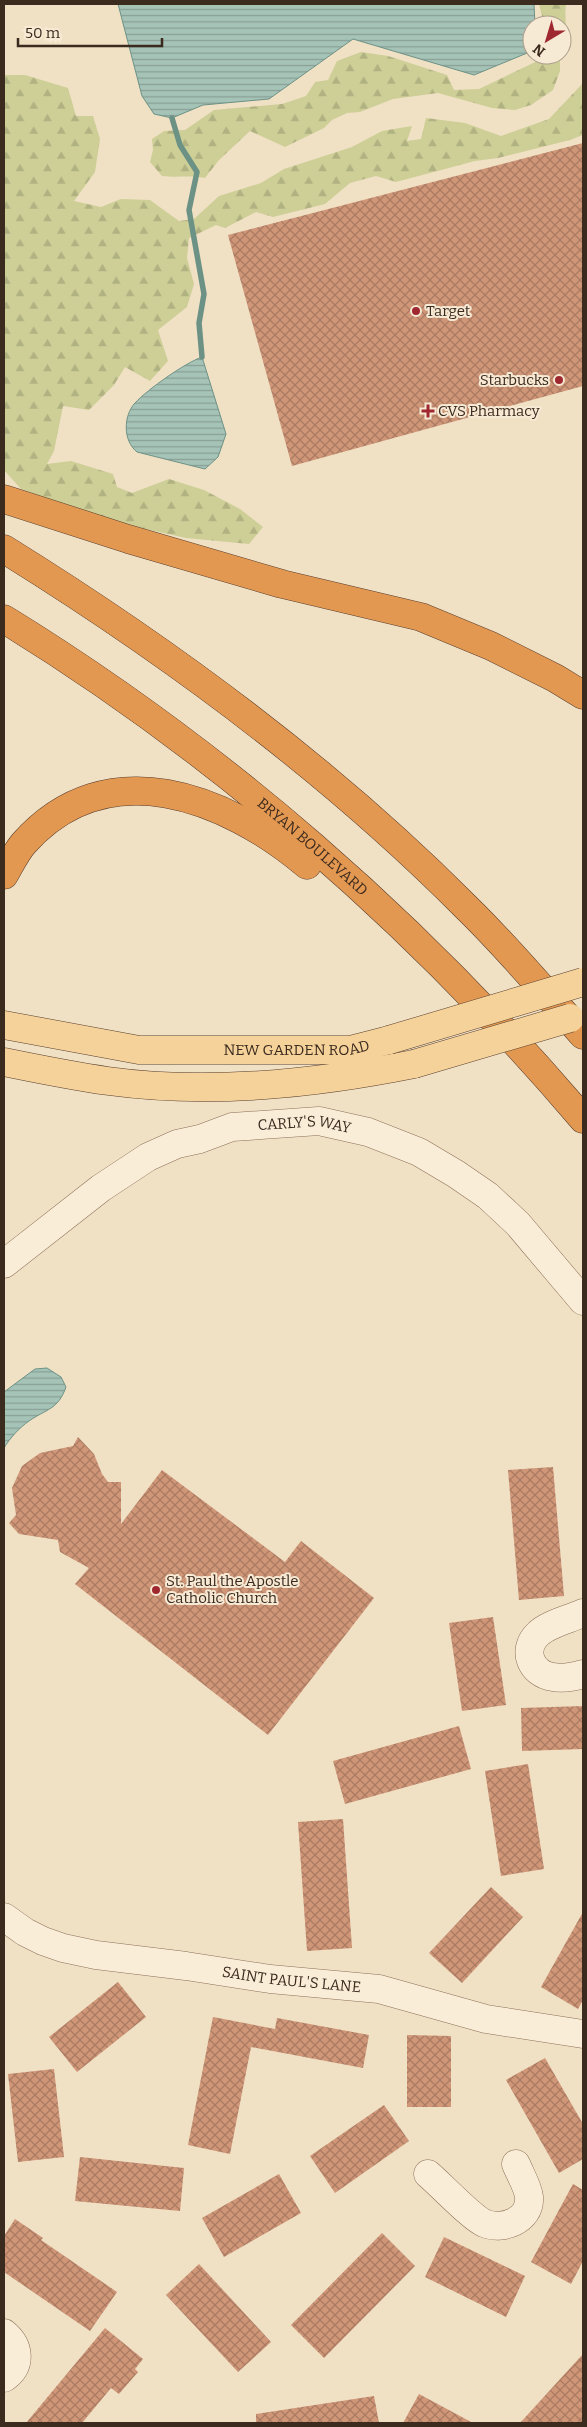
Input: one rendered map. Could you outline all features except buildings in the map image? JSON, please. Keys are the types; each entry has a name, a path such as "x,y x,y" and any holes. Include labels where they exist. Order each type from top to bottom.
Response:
{"highway":[{"path":"4,500 282,584 421,617 491,646 555,678 583,695"},
{"path":"4,549 154,647 252,720 341,792 467,907 514,956 583,1034"},
{"name":"BRYAN BOULEVARD","path":"4,619 123,696 266,807 391,917 475,999 583,1119"},
{"path":"4,875 23,844 42,825 81,802 105,794 132,791 158,792 194,799 228,812 289,850 475,999"}],"main road":[{"name":"NEW GARDEN ROAD","path":"4,1025 139,1050 350,1050 583,982"},
{"name":"NEW GARDEN ROAD","path":"4,1062 110,1081 183,1086 283,1084 348,1078 414,1064 583,1014"}],"street":[{"name":"CARLY'S WAY","path":"4,1264 101,1188 148,1157 177,1144 200,1139 232,1127 319,1121 376,1135 419,1152 456,1174 488,1196 518,1224 583,1301"},
{"path":"583,1613 539,1633 528,1651 529,1659 534,1666 552,1678 568,1678 583,1674"},
{"name":"SAINT PAUL'S LANE","path":"4,1917 43,1941 63,1948 96,1955 270,1979 379,1989 486,2019 583,2034"},
{"path":"428,2174 482,2223 499,2226 514,2223 525,2212 529,2198 516,2164"},
{"path":"4,2333 16,2347 18,2357 15,2367 4,2378"}],"green space":[{"path":"539,4 566,4 566,15 542,15"},
{"path":"361,52 388,56 447,75 454,90 479,89 529,65 560,65 560,71 553,90 531,105 515,110 492,108 438,93 393,99 360,112 347,113 332,120 324,128 285,147 250,131 219,160 205,178 162,176 150,162 153,150 152,139 164,131 185,130 214,110 282,104 306,96 315,82 328,80 337,61"},
{"path":"4,75 25,75 68,88 76,116 93,116 100,139 95,172 74,201 101,207 121,199 150,200 179,221 194,219 219,196 261,183 284,169 352,147 382,131 412,126 407,141 421,139 426,118 465,123 501,136 549,119 583,83 583,135 570,140 498,158 475,161 396,182 376,176 350,183 325,204 273,217 256,212 225,228 216,225 189,238 187,258 194,284 187,307 158,330 168,361 150,381 125,367 114,385 89,410 63,406 54,451 47,464 71,461 113,474 117,487 132,493 169,479 204,490 240,509 263,527 249,544 186,538 132,526 82,511 21,489 4,470"}],"shaded area":[{"path":"118,4 534,4 535,15 522,15 522,55 474,75 353,39 269,99 203,105 172,118 154,114 142,96"},
{"path":"202,357 226,434 218,457 205,469 137,452 129,442 126,428 131,408 157,384 177,370"},
{"path":"47,1368 61,1377 66,1387 63,1395 55,1405 22,1427 4,1448 4,1392 35,1369"}],"waterway":[{"path":"172,118 180,145 197,172 189,210 204,294 199,323 202,357"}],"place":[{"name":"Target","path":"416,311"},
{"name":"Starbucks","path":"559,380"},
{"name":"CVS Pharmacy","path":"428,411"},
{"name":"St. Paul the Apostle Catholic Church","path":"156,1590"}]}
